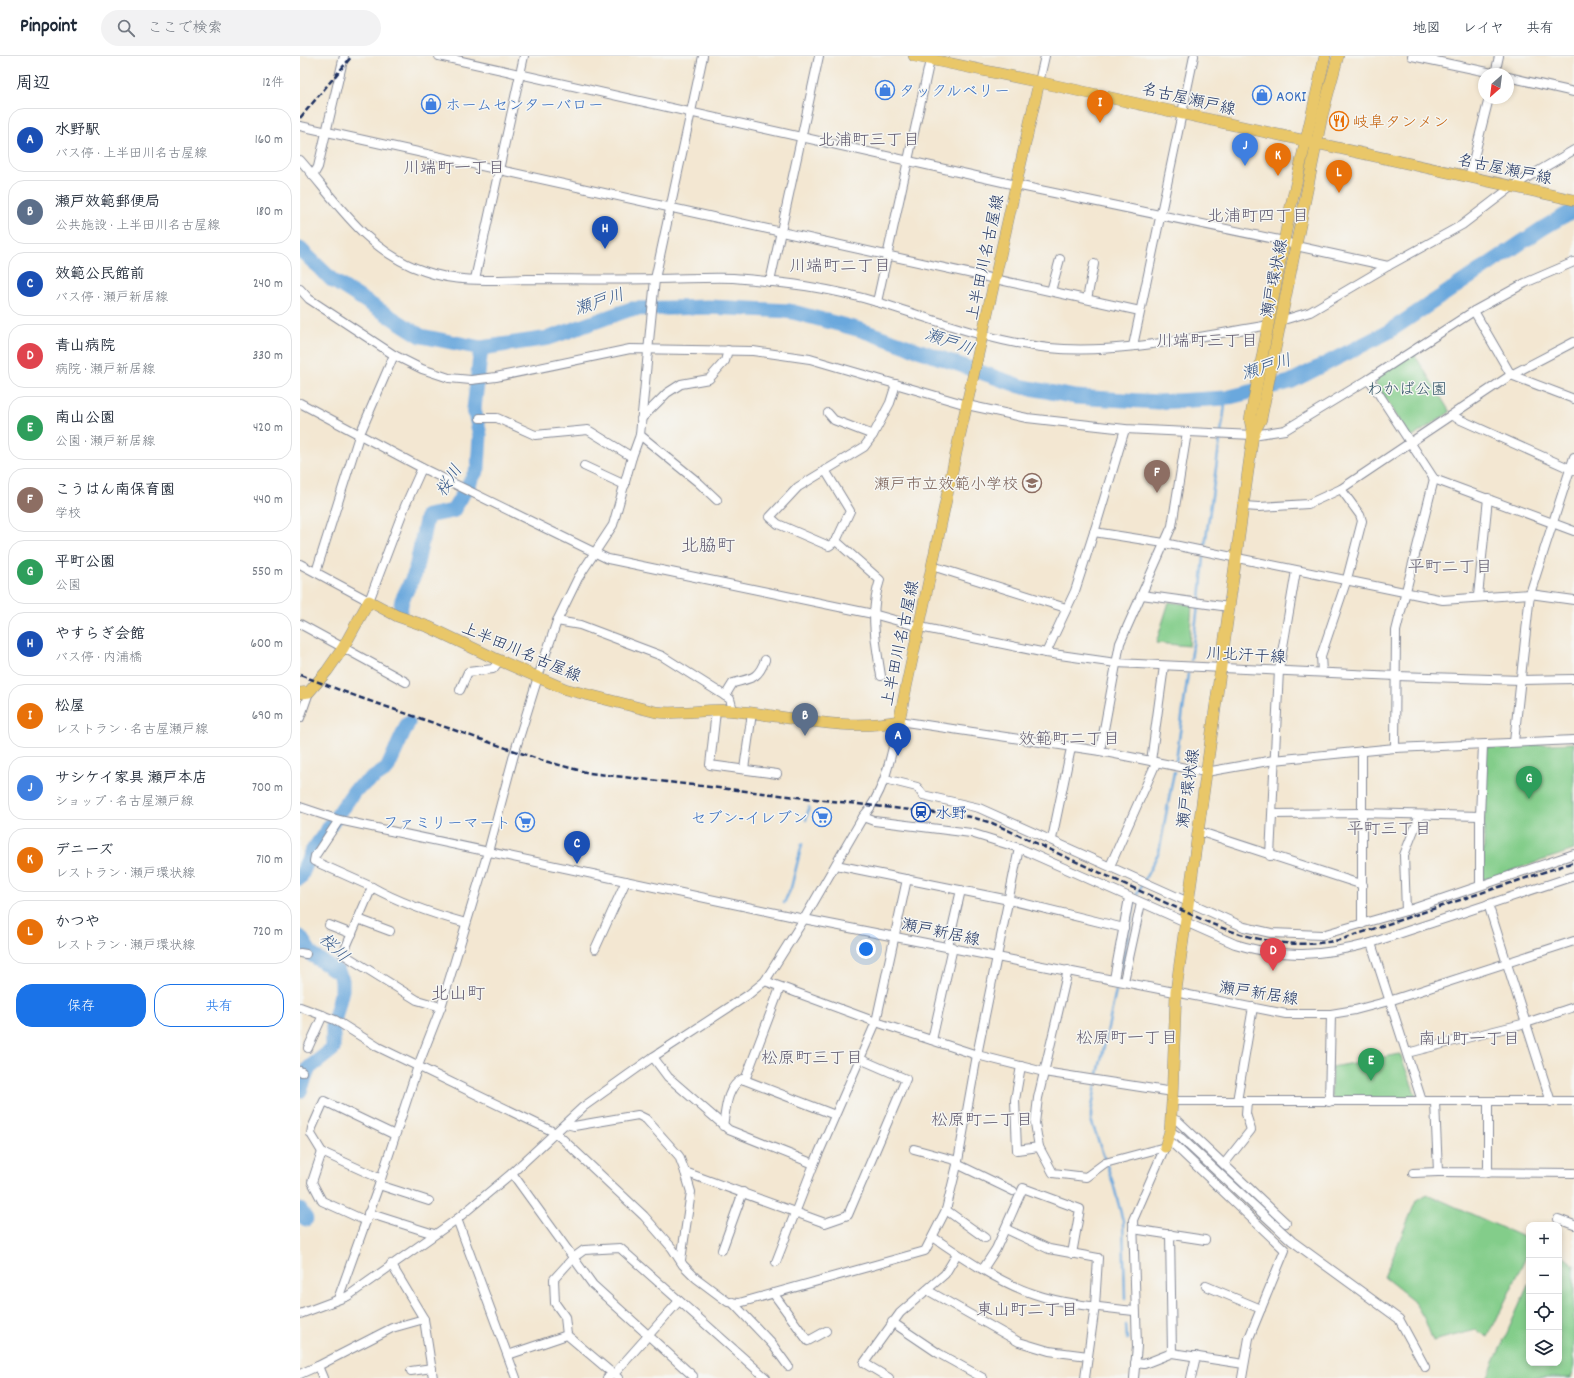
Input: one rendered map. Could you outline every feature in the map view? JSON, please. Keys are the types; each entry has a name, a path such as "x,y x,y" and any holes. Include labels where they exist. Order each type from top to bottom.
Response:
{"main road":[{"name":"名古屋瀬戸線","path":"914,56 931,58 1574,200"},
{"name":"瀬戸環状線","path":"1253,435 1250,420 1284,241 1304,141 1325,56"},
{"name":"瀬戸環状線","path":"1167,1139 1171,1118 1176,991 1253,435 1261,419 1316,143 1338,56"},
{"name":"上半田川名古屋線","path":"369,601 397,616 429,627 565,689 656,712 733,710 853,724 899,721 967,405 984,337 1016,185 1040,82"},
{"path":"305,693 327,671 343,648 369,601"}],"street":[{"path":"312,176 318,167 344,56"},
{"path":"439,56 1016,185 1284,241 1296,246 1388,266"},
{"path":"474,279 524,56"},
{"path":"338,1299 380,1182 418,1066 441,1007 488,852 514,754 557,621 578,578 613,525 632,457 640,435 655,283 669,207 703,56"},
{"path":"770,282 818,56"},
{"path":"1040,82 1045,56"},
{"path":"1133,346 1162,216 1194,56"},
{"path":"1412,56 1478,70"},
{"path":"1497,68 1499,56"},
{"path":"877,302 931,58"},
{"path":"1514,77 1574,92"},
{"path":"1469,177 1487,104"},
{"path":"300,126 780,232 888,254 1140,311"},
{"path":"1280,321 1310,312 1462,225 1513,186 1574,150"},
{"path":"300,160 356,228 370,241 394,258 438,276 474,279 655,283 724,278 770,282 817,288 877,302 984,337 1047,348 1067,349 1133,346 1269,325"},
{"path":"1051,291 1060,259"},
{"path":"300,289 309,299 394,355 422,369 449,378 471,380 496,377 622,351 753,351 810,359 967,405 1052,422 1125,429 1253,435 1285,430 1369,379 1474,312 1526,283 1574,262"},
{"path":"1087,299 1094,264"},
{"path":"1474,312 1511,375 1574,399"},
{"path":"1243,506 1259,508 1308,504 1341,489 1511,375 1574,342"},
{"path":"641,419 672,390 681,384 709,379 725,361 728,350"},
{"path":"316,572 359,436 394,355"},
{"path":"1369,379 1434,478 1574,530"},
{"path":"825,470 850,511 836,541 829,546 778,524 770,517 798,487 825,470 864,447 873,435 890,403 896,384"},
{"name":"川北汗干線","path":"300,403 359,436 422,468 595,554 608,559 873,614 920,627 1046,653 1116,663 1397,676 1522,680 1574,679"},
{"path":"828,412 834,420 873,435"},
{"path":"1452,416 1572,469"},
{"path":"480,418 497,418 535,434 588,430 632,457"},
{"path":"1046,653 1075,591 1125,429"},
{"path":"1100,751 1120,643 1172,526 1187,432"},
{"path":"640,435 700,483 717,500"},
{"path":"1514,742 1522,680 1530,594 1572,469 1574,457"},
{"path":"584,466 625,485"},
{"path":"300,564 369,601 405,506 422,468"},
{"path":"1394,748 1397,676 1396,632 1434,478"},
{"path":"1322,672 1321,656 1347,580 1362,522 1360,515 1341,489"},
{"path":"1478,596 1488,498"},
{"path":"1094,532 1164,543 1236,557 1296,571 1443,600 1478,596 1530,594 1574,600"},
{"path":"836,541 880,580 876,591 873,614 881,676"},
{"path":"932,566 1066,608"},
{"path":"1270,856 1279,670 1296,571"},
{"path":"1142,596 1229,607"},
{"path":"557,621 580,626 662,656 730,699 733,710"},
{"path":"300,624 406,682"},
{"path":"460,690 468,672 493,669 499,660"},
{"path":"724,696 733,683 756,677 761,671 765,660"},
{"path":"1110,866 1154,762 1164,666"},
{"path":"300,718 305,693"},
{"path":"716,711 710,764 777,774"},
{"path":"744,769 752,713"},
{"path":"300,1314 348,1296 391,1264 457,1219 512,1173 583,1108 653,1057 748,995 765,982 836,865 863,817 870,809 885,778 899,721 1071,748 1100,751 1206,772 1274,760 1394,748 1574,740"},
{"path":"1480,884 1480,816 1483,745"},
{"path":"1052,839 1071,748"},
{"path":"1362,751 1362,924"},
{"path":"885,778 917,787 923,795 979,808 1052,839 1188,903 1244,927 1271,933 1322,935 1406,911 1480,884 1574,854"},
{"name":"瀬戸新居線","path":"300,807 339,820 626,881 1286,1014 1331,1014 1355,1010 1390,1001 1574,941"},
{"path":"1273,814 1362,813 1480,816"},
{"path":"1406,911 1404,855 1420,815"},
{"path":"863,817 874,821 971,833 1019,848 1186,924 1240,946 1290,955 1340,951 1371,944 1574,876"},
{"path":"339,820 315,856 314,861 372,887 394,899 424,911 466,923"},
{"path":"1198,831 1270,856 1363,885"},
{"path":"300,1006 335,1020 378,1047 556,1133 644,1216 681,1260 683,1265 696,1278 728,1302 739,1303 925,1251 946,1210 958,1162 977,1055 1019,848"},
{"path":"836,865 1009,900 1124,928"},
{"path":"776,1262 814,1164 876,1022 907,879"},
{"path":"595,949 626,881"},
{"path":"372,887 343,954 417,1000 441,1007"},
{"path":"932,1040 961,890"},
{"path":"1114,979 1124,928 1135,900"},
{"path":"1124,981 1135,900"},
{"path":"1488,904 1551,1102"},
{"path":"358,918 390,931"},
{"path":"329,925 352,934"},
{"path":"1371,944 1422,1101"},
{"path":"1068,970 1038,1098 1035,1123 1039,1147 1053,1172 1086,1177 1108,1163 1167,1139 1181,1138 1292,1241 1399,1319 1425,1367"},
{"path":"765,982 876,1022 977,1055 1044,1072 1172,1096 1237,1101 1574,1102"},
{"path":"745,1080 780,988"},
{"path":"1407,1053 1526,1023 1574,1007"},
{"path":"1237,1101 1253,1008"},
{"path":"1329,1102 1331,1014"},
{"path":"308,1048 323,1015"},
{"path":"653,1057 668,1077 729,1130 814,1164"},
{"path":"685,1172 795,1210 825,1223 848,1215 906,1079 860,1059"},
{"path":"1021,1066 1015,1100 1017,1150 1039,1147"},
{"path":"723,1126 729,1093 734,1083 742,1079 836,1115"},
{"path":"395,1135 324,1101 312,1128 311,1134 322,1152 380,1182 429,1202"},
{"path":"1224,1164 1251,1130 1246,1114 1247,1101"},
{"path":"1436,1102 1438,1172"},
{"path":"1488,1102 1488,1173"},
{"path":"566,1124 574,1126 638,1115 646,1119 679,1156 691,1192 681,1260"},
{"path":"1171,1118 1178,1121 1286,1223"},
{"path":"1134,1378 1136,1346 1133,1220 1167,1139"},
{"path":"1167,1139 1285,1249 1249,1338 1242,1378"},
{"path":"914,1148 958,1162 1013,1191"},
{"path":"322,1152 312,1182 322,1201 367,1217 434,1234"},
{"path":"512,1173 593,1285 649,1334 693,1376"},
{"path":"1413,1173 1574,1173"},
{"path":"982,1269 996,1249 1023,1188 1080,1210 1072,1254"},
{"path":"722,1250 744,1192"},
{"path":"946,1210 985,1238"},
{"path":"457,1219 516,1378"},
{"path":"1558,1219 1574,1225"},
{"path":"1006,1229 1037,1244 1072,1254 1098,1258 1095,1306 1085,1378"},
{"path":"1133,1229 1205,1240"},
{"path":"1170,1234 1172,1353"},
{"path":"933,1237 982,1269 1033,1294 1095,1306 1135,1311"},
{"path":"679,1301 613,1377 567,1335 565,1317 555,1303 554,1279 573,1258 584,1250 620,1248 766,1378"},
{"path":"888,1378 864,1363 892,1322 900,1313 945,1274 957,1254"},
{"path":"391,1264 424,1320 433,1378"},
{"path":"1206,1286 1262,1309"},
{"path":"927,1290 1019,1342 1049,1351 1088,1356"},
{"path":"773,1293 808,1341 826,1331"},
{"path":"732,1302 772,1344 788,1366"},
{"path":"300,1374 392,1328 424,1320"},
{"path":"892,1322 938,1353 983,1378"},
{"path":"508,1355 567,1335"},
{"path":"1135,1363 1144,1364 1172,1353 1244,1364"},
{"path":"1191,1378 1196,1356"},
{"path":"318,1366 323,1378"},
{"path":"411,1372 432,1368"}],"green space":[{"name":"わかば公園","path":"1413,352 1450,412 1411,438 1373,379"},
{"path":"1169,602 1192,605 1189,646 1156,643"},
{"path":"1574,743 1574,850 1483,880 1486,747"},
{"path":"1400,1054 1416,1096 1414,1098 1334,1099 1331,1096 1332,1067"},
{"path":"1427,1194 1525,1238 1526,1257 1488,1337 1476,1330 1433,1341 1425,1320 1413,1300 1384,1277 1416,1201"},
{"path":"1562,1255 1574,1265 1574,1371 1571,1378 1487,1378 1526,1290 1526,1366 1562,1366"}],"waterway":[{"name":"瀬戸川","path":"300,249 332,280 421,336 481,348 549,338 631,309 709,307 789,311 861,330 1020,386 1075,397 1158,402 1226,398 1290,382 1388,332 1543,228 1574,210"},
{"name":"桜川","path":"400,611 402,600 415,573 427,516 453,511 478,468 480,435 474,409 481,348"},
{"path":"1205,545 1226,398"},
{"path":"1200,599 1204,557"},
{"path":"1191,660 1198,606"},
{"path":"1176,761 1188,674"},
{"name":"桜川","path":"300,878 311,853 355,790 387,769 408,723"},
{"path":"1121,970 1136,896 1159,852 1174,772"},
{"path":"806,820 809,807"},
{"path":"784,903 791,888 802,844"},
{"name":"桜川","path":"300,937 312,955 338,972 342,980 342,990 333,1026 333,1049 309,1068 300,1091"},
{"path":"1098,1074 1116,991"},
{"path":"1096,1085 1091,1120 1113,1183 1123,1221 1125,1298"},
{"name":"桜川","path":"300,1210 306,1219"},
{"path":"1126,1325 1127,1339"}],"railway":[{"path":"300,118 352,56"},
{"path":"300,675 361,698 541,760 589,773 971,817 992,823 1212,924 1244,935 1276,942 1309,944 1343,939 1574,862"}],"place":[{"name":"タックルベリー","path":"885,90"},
{"name":"AOKI","path":"1262,95"},
{"name":"ホームセンターバロー","path":"431,104"},
{"name":"岐阜タンメン","path":"1339,121"},
{"name":"松屋","path":"1100,123"},
{"name":"サシケイ家具 瀬戸本店","path":"1245,166"},
{"name":"デニーズ","path":"1278,176"},
{"name":"かつや","path":"1339,193"},
{"name":"やすらぎ会館","path":"605,249"},
{"name":"瀬戸市立效範小学校","path":"1032,483"},
{"name":"こうはん南保育園","path":"1157,493"},
{"name":"瀬戸效範郵便局","path":"805,736"},
{"name":"水野駅","path":"898,756"},
{"name":"平町公園","path":"1529,799"},
{"name":"水野","path":"921,812"},
{"name":"セブン-イレブン","path":"822,817"},
{"name":"ファミリーマート","path":"525,822"},
{"name":"效範公民館前","path":"577,864"},
{"name":"青山病院","path":"1273,971"},
{"name":"南山公園","path":"1371,1081"}],"district":[{"name":"北浦町三丁目","path":"869,139"},
{"name":"川端町一丁目","path":"454,167"},
{"name":"北浦町四丁目","path":"1258,215"},
{"name":"川端町二丁目","path":"840,265"},
{"name":"川端町三丁目","path":"1207,340"},
{"name":"北脇町","path":"708,545"},
{"name":"平町二丁目","path":"1450,566"},
{"name":"效範町二丁目","path":"1069,738"},
{"name":"平町三丁目","path":"1389,828"},
{"name":"北山町","path":"458,993"},
{"name":"松原町一丁目","path":"1127,1037"},
{"name":"南山町一丁目","path":"1469,1038"},
{"name":"松原町三丁目","path":"812,1057"},
{"name":"松原町二丁目","path":"982,1119"},
{"name":"東山町二丁目","path":"1027,1309"}]}
